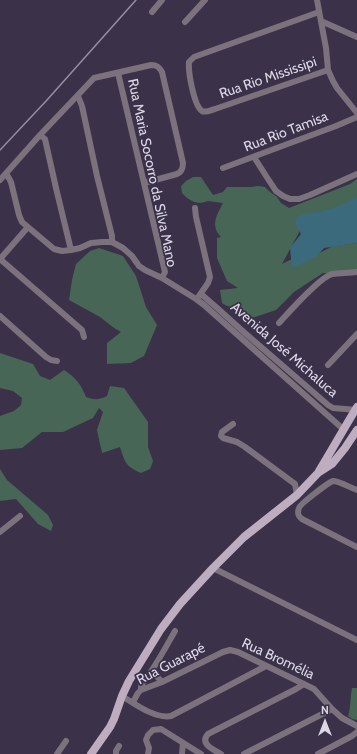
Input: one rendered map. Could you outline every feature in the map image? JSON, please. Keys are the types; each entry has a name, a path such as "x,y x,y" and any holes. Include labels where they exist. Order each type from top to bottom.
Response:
{"main road":[{"path":"318,474 356,409"},
{"path":"91,754 109,729 118,720 124,691 161,629 180,604 244,537 297,495 318,474 332,464 357,430"},
{"path":"337,443 345,448"},
{"path":"109,729 118,720"}],"street":[{"path":"152,12 162,0"},
{"path":"186,22 205,0"},
{"path":"317,0 326,48 328,70 337,88 357,113"},
{"name":"Rua Rio Mississipi","path":"319,12 199,56 191,60 188,67 197,104 204,112 328,70"},
{"path":"321,21 357,37"},
{"path":"0,180 94,78 151,65 158,66 162,72 183,163 182,170 177,174 144,183"},
{"name":"Rua Maria Socorro da Silva Mano","path":"118,73 165,272 162,278"},
{"path":"78,96 82,106 112,236 112,242"},
{"name":"Rua Rio Tamisa","path":"223,168 357,117"},
{"path":"40,135 45,140 72,250"},
{"path":"254,157 276,191 290,199 299,199 310,195 357,174"},
{"path":"6,173 11,182 20,218 28,227 57,250 72,250 91,243 112,242 123,248 132,256 139,266 145,270 198,297 210,278 195,208"},
{"path":"28,227 0,259 82,330 84,337"},
{"path":"279,323 324,279 332,274 357,272"},
{"name":"Avenida José Michaluca","path":"198,297 216,307 328,405 333,408 356,409"},
{"name":"Avenida José Michaluca","path":"198,297 343,429"},
{"path":"0,316 46,357 57,361"},
{"path":"328,365 357,334"},
{"path":"233,424 222,432 222,438 237,442 288,478 296,485 297,495"},
{"path":"357,490 339,482 332,482 299,506 298,515 302,519 357,547"},
{"path":"0,532 20,516"},
{"path":"213,568 357,640"},
{"path":"137,696 175,631"},
{"name":"Rua Bromélia","path":"223,652 230,650 238,652 314,689 342,718 357,726"},
{"name":"Rua Guarapé","path":"137,696 223,652"},
{"path":"124,691 137,696 143,708 155,715 162,717 171,716 266,666"},
{"path":"152,671 162,682"},
{"path":"221,754 210,748 206,743 205,737 208,734 304,684"},
{"path":"124,691 137,696"},
{"path":"244,754 332,709"},
{"path":"148,754 149,748 146,740 148,735 153,730 161,729 201,754"},
{"path":"318,754 357,732"},
{"path":"57,754 66,741"},
{"path":"182,754 183,743"},
{"path":"116,754 119,746"}],"green space":[{"path":"193,177 201,177 213,195 223,192 227,187 265,187 277,197 281,203 289,208 350,184 357,179 357,205 303,225 282,264 294,258 308,259 333,246 357,243 357,270 347,273 323,273 294,292 276,310 252,318 241,315 242,311 222,303 220,290 238,288 227,281 217,258 217,238 221,237 215,224 223,203 208,201 201,203 194,202 187,198 182,193 181,186"},
{"path":"99,248 123,256 136,276 146,307 157,325 144,356 131,363 107,364 107,343 121,332 100,317 69,300 76,264 90,251"},
{"path":"0,353 33,364 40,376 50,380 64,370 77,381 86,397 89,398 99,399 107,396 110,386 124,388 148,422 148,447 153,461 150,469 141,473 129,466 126,463 120,447 102,453 97,430 103,412 99,408 93,418 63,432 42,432 22,448 0,450 0,416 14,411 21,405 22,398 13,391 0,388"},
{"path":"0,469 7,480 48,515 53,525 51,531 38,524 16,499 0,501"},
{"path":"352,688 357,688 357,720 348,716"}],"water":[{"path":"357,197 357,243 324,248 316,257 292,268 290,248 301,234 295,223 297,217 306,213 321,212 346,203"}],"railway":[{"path":"0,150 47,100 136,0"}]}
